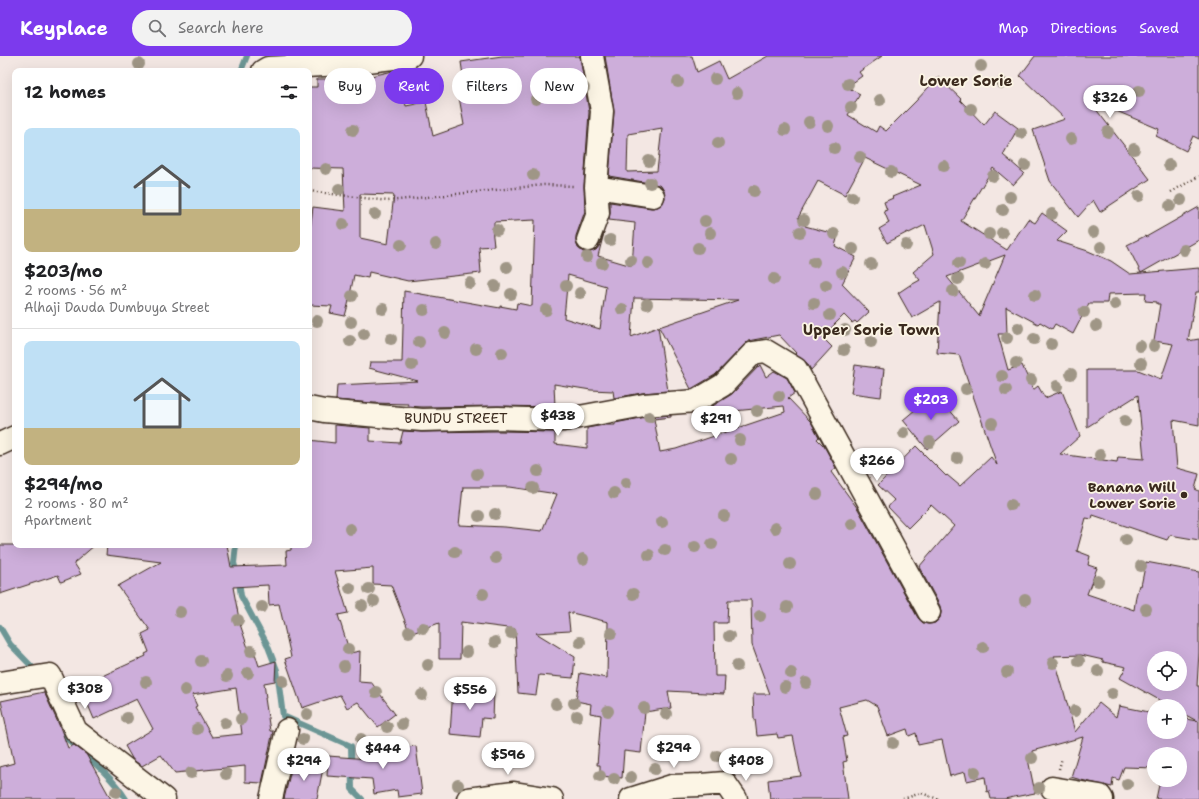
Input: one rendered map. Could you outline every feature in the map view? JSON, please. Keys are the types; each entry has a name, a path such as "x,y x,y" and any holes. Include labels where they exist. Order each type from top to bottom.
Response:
{"street":[{"path":"268,68 342,64 410,56"},
{"path":"588,240 598,213 596,187 602,111 592,56"},
{"path":"596,187 653,196"},
{"name":"BUNDU STREET","path":"312,409 422,420 498,418 563,420 644,404 696,401 723,385 753,353 766,351 796,369 929,612"},
{"path":"0,444 12,438"},
{"path":"0,683 50,675 76,732 164,799"},
{"path":"271,799 287,730"},
{"path":"631,799 672,786 701,785 731,791"},
{"path":"1052,788 1100,796 1102,799"},
{"path":"468,799 514,793 552,799"}],"path":[{"path":"1171,192 1199,176"},
{"path":"312,191 388,201 544,185 596,187"},
{"path":"903,799 921,793 938,799"}],"building":[{"path":"502,56 580,56 582,68 530,68 530,104 588,104 589,112 584,186 585,211 576,236 576,242 578,248 583,252 590,252 596,250 600,245 604,233 598,256 632,266 635,223 609,220 610,202 651,208 658,207 662,204 665,198 664,191 661,186 609,176 614,112 605,56 692,56 697,72 719,61 727,79 768,56 882,56 859,72 862,76 847,87 860,94 848,115 876,132 879,126 886,131 938,77 961,99 960,100 984,125 995,111 1018,128 1003,155 1024,173 1013,185 993,168 961,221 1007,250 1028,219 1035,223 1042,213 1067,231 1057,241 1088,251 1111,261 1130,274 1199,268 1199,292 1196,292 1188,341 1199,339 1199,425 1173,420 1177,468 1199,474 1195,489 1199,491 1199,540 1170,535 1167,540 1093,515 1092,519 1086,518 1077,551 1090,556 1088,565 1097,568 1087,594 1134,610 1136,596 1139,585 1141,586 1146,562 1199,572 1199,652 1197,686 1199,686 1199,799 1156,799 1159,787 1187,787 1187,747 1147,747 1147,768 1124,767 1119,780 1113,778 1112,787 1071,777 1083,737 1032,751 1033,759 1028,759 1035,793 1004,799 991,799 989,791 987,792 985,777 967,781 965,772 950,776 942,740 918,745 916,733 909,736 907,729 888,736 877,706 867,700 839,707 847,736 843,737 847,761 843,762 848,799 770,799 768,780 801,776 793,736 778,738 777,734 757,736 754,719 753,694 770,694 752,645 751,600 728,600 727,623 714,623 715,676 725,676 724,694 668,691 671,708 645,712 641,753 624,751 622,778 600,776 600,765 597,765 601,715 590,713 591,704 576,701 580,673 607,678 608,622 568,612 570,631 536,633 575,657 573,678 539,675 536,695 518,693 515,629 461,622 460,659 439,659 439,623 410,634 391,585 373,584 373,568 335,571 348,613 338,615 350,653 360,651 359,681 371,682 395,714 378,727 358,702 347,708 340,695 302,708 285,659 291,657 279,604 269,605 268,585 233,587 240,624 248,648 253,647 259,666 276,661 275,681 264,683 270,731 273,731 262,783 245,782 245,766 175,773 161,755 142,766 133,760 125,746 153,729 137,699 94,719 80,686 146,656 145,654 149,652 142,634 150,630 118,586 161,562 106,555 107,548 228,548 231,567 287,565 286,551 291,550 291,548 312,548 312,440 335,443 335,425 370,428 370,441 400,443 403,431 555,432 555,444 587,448 587,428 615,425 615,423 646,417 671,415 671,417 654,419 660,452 676,449 785,412 784,406 704,414 703,412 732,394 760,365 766,377 774,371 787,378 795,393 788,398 811,422 819,437 817,439 824,446 836,468 831,472 858,509 918,618 923,623 929,624 935,623 940,618 940,606 919,567 954,526 931,505 908,528 888,507 894,500 878,485 916,446 946,476 947,475 960,486 991,457 997,465 959,355 937,353 940,302 912,318 898,293 920,280 913,272 934,254 925,225 887,243 879,229 889,223 884,211 887,210 884,202 893,198 892,197 921,185 865,158 845,195 818,181 798,218 807,220 805,226 838,235 835,246 856,257 842,284 869,312 857,323 855,321 852,323 844,315 822,337 832,347 811,370 807,363 795,354 796,353 779,335 748,341 715,375 691,389 659,327 738,300 634,298 631,337 658,327 668,391 642,393 614,398 613,391 591,390 554,384 555,407 422,407 407,406 408,404 336,400 337,385 418,381 369,368 370,362 402,362 404,291 500,308 500,306 516,309 517,303 532,306 535,220 494,222 494,228 492,228 494,246 479,247 481,273 408,281 369,272 368,278 354,275 345,316 330,313 332,306 312,305 313,207 345,211 343,169 312,168 312,87 317,87 317,79 324,79 324,104 376,104 376,75 384,73 384,104 406,104 406,106 426,104 433,136 464,125 460,104 522,104 522,68 462,68 461,62","holes":["662,128 657,171 627,172 628,134","360,194 394,195 388,244 360,238","1005,255 979,316 947,277","568,275 606,286 600,329 564,318","1146,293 1145,301 1157,302 1157,304 1160,304 1154,341 1173,344 1161,379 1138,370 1087,370 1087,427 1138,395 1144,459 1118,457 1117,462 1060,454 1080,436 1062,391 1045,398 1038,386 1033,390 1022,365 1008,370 998,334 1007,334 1006,307 1038,324 1040,322 1052,329 1055,324 1073,334 1089,303 1107,303 1108,294","463,487 510,487 557,494 542,531 505,527 459,525","1081,655 1126,667 1120,678 1158,699 1187,699 1187,716 1197,721 1187,719 1187,739 1147,739 1147,712 1119,706 1116,717 1099,703 1075,732 1054,656","236,688 242,734 212,737 195,707 197,706 192,695"]},
{"path":"1035,56 1199,56 1199,139 1193,136 1186,151 1156,136 1159,129 1088,99 1150,179 1100,212 1093,200 1078,217 1050,181 1033,130 1065,119 1020,76"},
{"path":"1199,207 1199,240 1141,273 1127,245 1145,236 1146,237"},
{"path":"855,365 884,369 881,397 851,393"},
{"path":"935,393 959,421 927,449 903,420"},
{"path":"0,545 12,545 12,548 92,548 74,563 81,574 61,582 58,575 0,594"},
{"path":"453,689 494,692 493,719 482,718 480,737 450,734"},
{"path":"44,692 68,748 74,745 86,754 111,799 0,799 0,767 14,763 1,701"},
{"path":"416,746 422,794 398,797 397,790 374,794 372,779 327,776 328,756 369,759 368,752"},
{"path":"293,761 323,768 317,799 284,799"}],"waterway":[{"path":"242,68 247,56"},
{"path":"236,548 234,563 241,596 267,644 277,670 283,716 351,746 352,789 362,799"},
{"path":"0,627 10,644 37,672"},
{"path":"70,728 63,735 105,773 126,799"}],"place":[{"name":"Banana Will Lower Sorie","path":"1184,495"}],"district":[{"name":"Lower Sorie","path":"966,81"},
{"name":"Upper Sorie Town","path":"871,330"}]}
